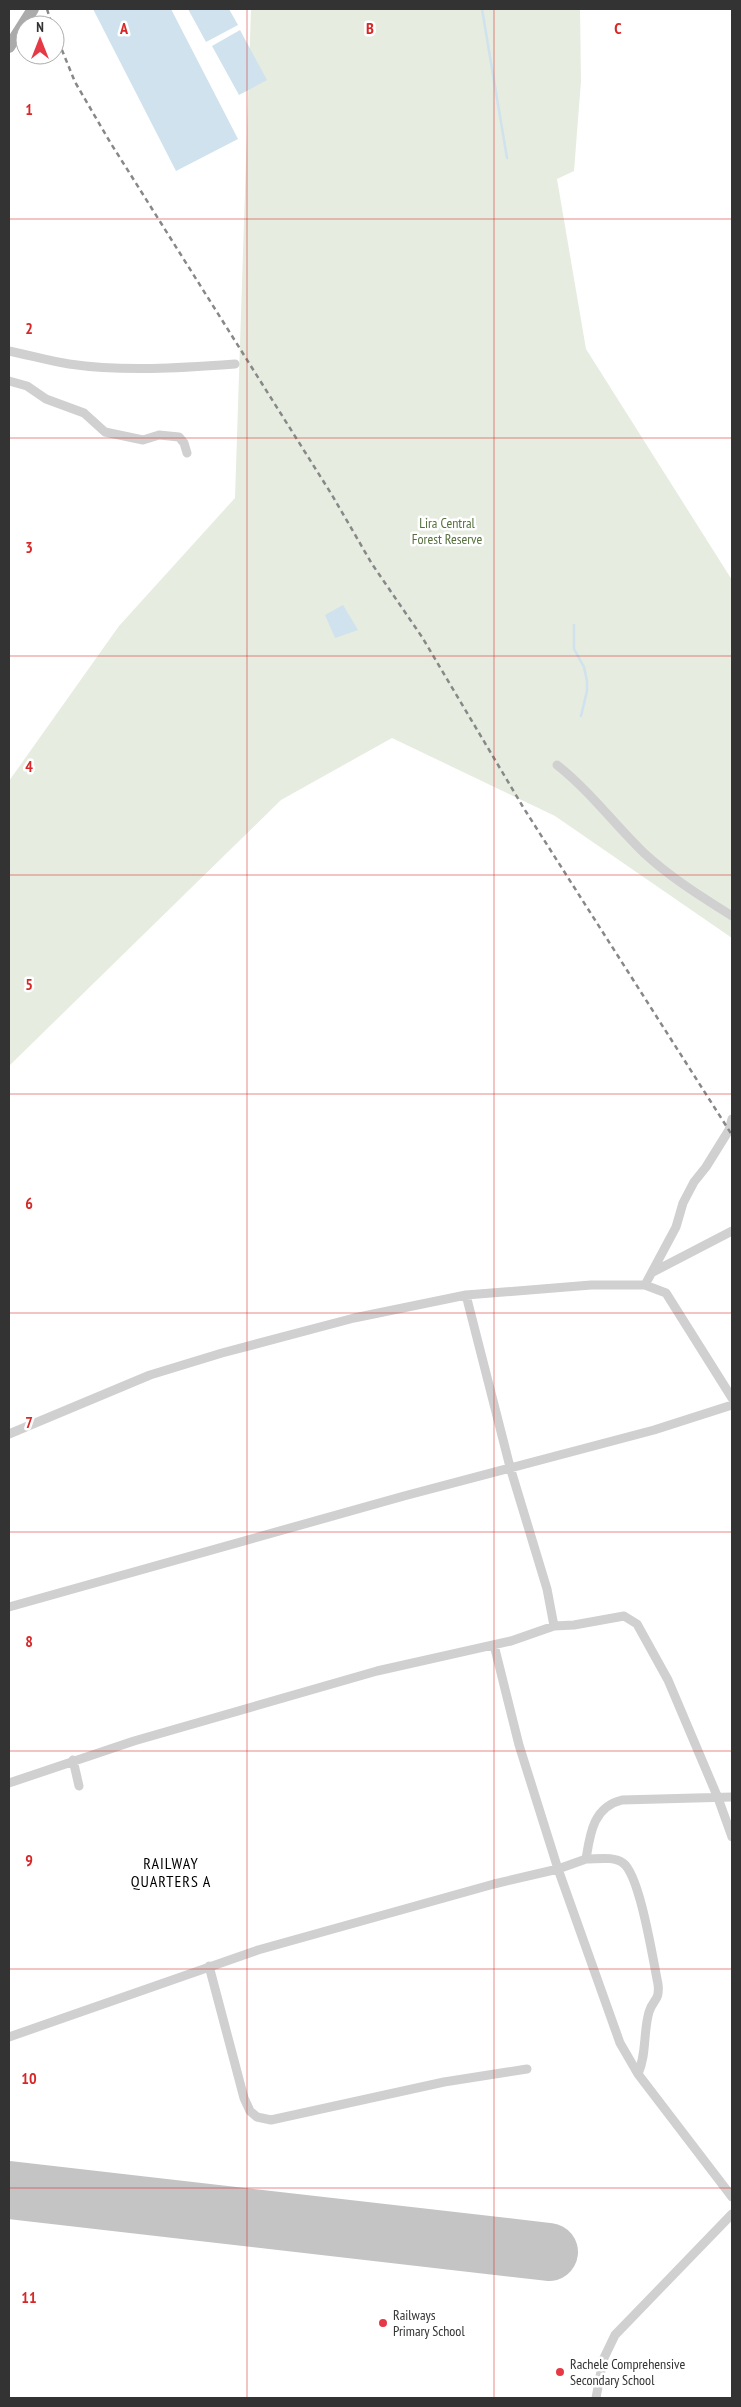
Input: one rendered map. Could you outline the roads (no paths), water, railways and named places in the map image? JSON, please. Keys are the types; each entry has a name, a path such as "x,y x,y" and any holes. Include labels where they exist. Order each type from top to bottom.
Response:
{"main road":[{"path":"9,48 33,9"}],"street":[{"path":"9,352 69,364 123,368 173,368 235,364"},
{"path":"9,381 27,386 46,399 84,412 105,432 143,440 159,435 179,437 184,443 187,453"},
{"path":"557,765 572,776 630,838 667,873 732,916"},
{"path":"645,1285 676,1227 683,1203 690,1189 729,1130 732,1119"},
{"path":"653,1272 732,1231"},
{"path":"9,1434 97,1396 173,1367 354,1318 466,1295 569,1286 645,1285 666,1293 732,1398"},
{"path":"466,1295 510,1467 547,1589 554,1626"},
{"path":"9,1607 510,1467 654,1430 732,1405"},
{"path":"9,1783 72,1760 377,1671 494,1644 554,1626 574,1625 624,1616 637,1624 668,1680 718,1798 732,1837"},
{"path":"494,1644 520,1745 558,1869 620,2043 638,2074 732,2197"},
{"path":"72,1760 79,1786"},
{"path":"586,1859 594,1821 602,1810 612,1803 622,1800 732,1796"},
{"path":"9,2037 258,1950 494,1884 558,1869 586,1859 614,1859 628,1867 634,1878 658,1984 659,1996 648,2014 646,2046 638,2074"},
{"path":"209,1966 244,2098 250,2111 263,2120 296,2116 444,2082 527,2069"},
{"path":"596,2398 603,2360 615,2335 732,2214"}],"water":[{"path":"93,9 171,9 238,139 176,171"},
{"path":"188,9 229,9 238,25 206,42"},
{"path":"240,30 267,80 239,95 212,46"},
{"path":"343,605 358,630 335,638 325,615"}],"waterway":[{"path":"482,9 507,158"},
{"path":"574,625 574,649 584,667 587,681 587,691 581,716"}],"railway":[{"path":"47,9 49,15"},
{"path":"65,58 75,82 110,142 332,495 372,564 422,637 523,807 732,1135"}],"place":[{"name":"Railways Primary School","path":"383,2323"},
{"name":"Rachele Comprehensive Secondary School","path":"560,2372"}],"district":[{"name":"RAILWAY QUARTERS A","path":"171,1872"}],"park label":[{"name":"Lira Central Forest Reserve","path":"447,532"}]}
